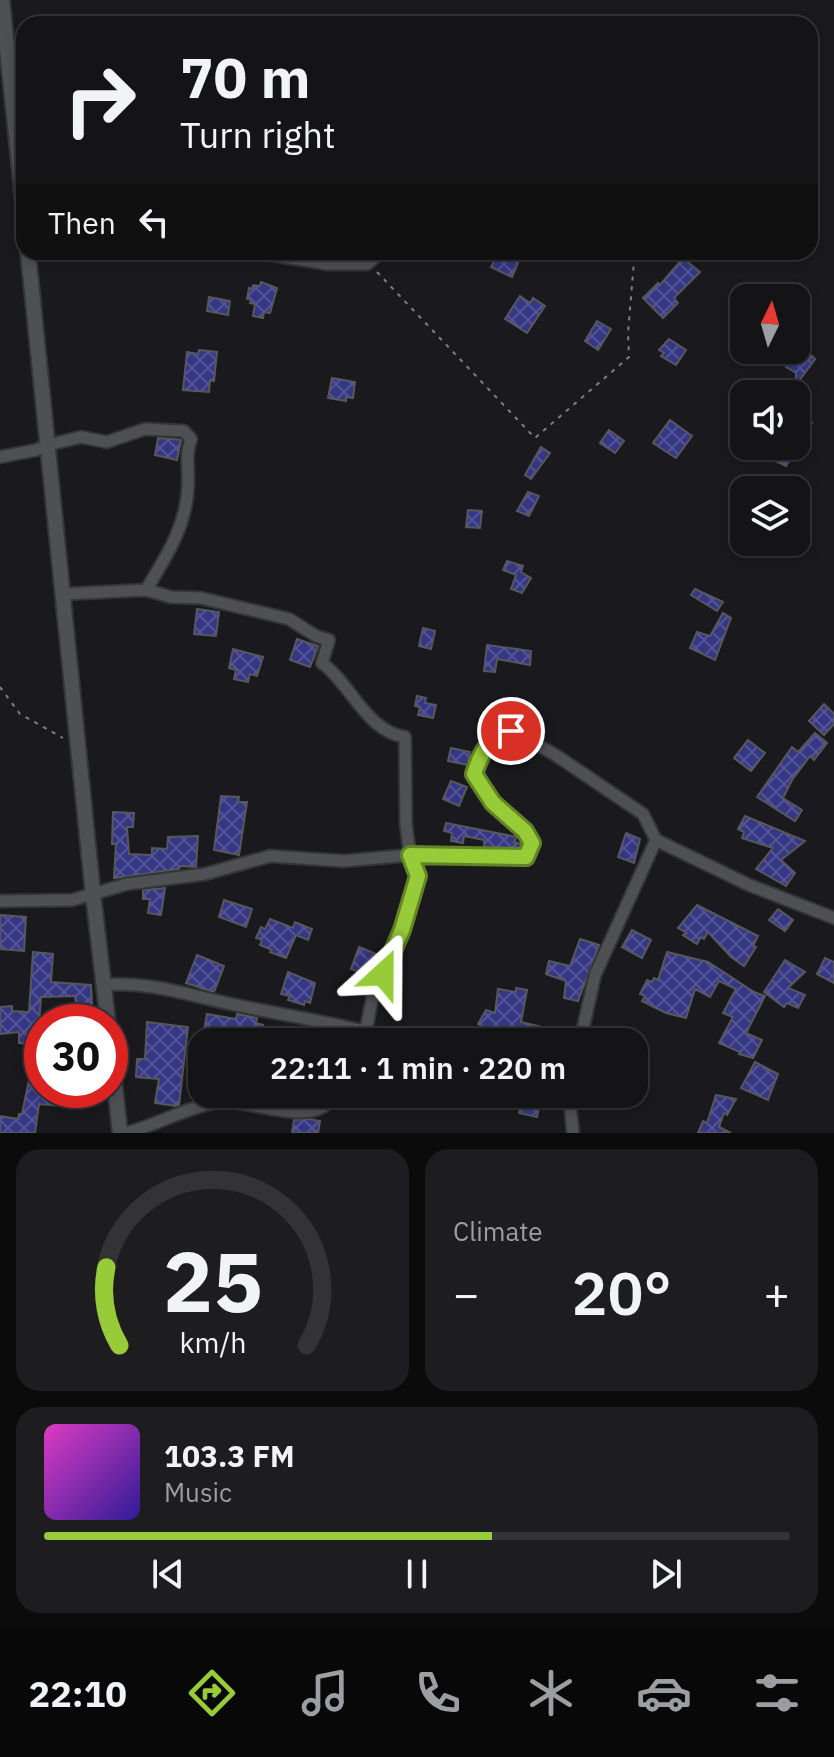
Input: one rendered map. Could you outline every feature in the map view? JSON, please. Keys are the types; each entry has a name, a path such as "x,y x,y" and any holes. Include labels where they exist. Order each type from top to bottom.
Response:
{"street":[{"path":"2,0 16,135"},
{"path":"29,260 106,1004"},
{"path":"303,260 328,264 367,264 372,260"},
{"path":"0,457 81,437 107,442 145,429 184,431 191,439 186,453 188,489 180,531 146,590"},
{"path":"63,594 146,590 171,597 201,598 289,619 316,636 329,640 322,663 333,670 369,715 390,735 405,737 406,825 410,855 418,876 402,930 373,995 366,1028"},
{"path":"0,901 72,900 127,884 205,874 270,856 344,861 410,855 526,857 532,843 525,831 493,803 474,774 480,755 496,735 511,731 554,754 643,814 656,840 749,885 834,918"},
{"path":"583,1028 595,975 656,840"},
{"path":"104,985 144,983 212,1000 356,1028"},
{"path":"119,1108 122,1133 201,1108"},
{"path":"270,1108 312,1113 320,1108"},
{"path":"570,1108 573,1133"}],"path":[{"path":"367,264 383,277 535,438 629,357 634,260"},
{"path":"0,687 20,714 79,745"}],"building":[{"path":"495,260 518,263 512,277 491,267"},
{"path":"681,260 700,272 674,298 678,303 663,318 643,298 658,283 660,285"},
{"path":"261,282 277,288 270,313 264,312 263,318 253,316 255,304 247,299 249,288 260,286"},
{"path":"520,296 530,303 533,298 545,306 527,333 505,319"},
{"path":"209,297 230,301 228,315 207,311"},
{"path":"597,321 611,329 598,350 585,341"},
{"path":"669,339 686,350 676,365 661,356 664,353 659,350"},
{"path":"199,350 217,352 214,381 210,380 209,392 183,390 187,352 198,354"},
{"path":"810,354 815,359 800,380 796,380 796,373 786,367 788,364 810,364"},
{"path":"332,378 355,382 353,398 346,397 346,401 328,398"},
{"path":"670,420 692,436 676,458 653,443"},
{"path":"609,430 624,441 615,453 600,443"},
{"path":"158,438 181,440 177,460 155,455"},
{"path":"541,447 550,453 531,479 525,475"},
{"path":"773,460 790,460 786,466"},
{"path":"528,492 539,496 529,516 517,511"},
{"path":"468,510 482,511 480,528 466,527"},
{"path":"507,561 523,566 521,572 531,578 522,593 511,589 516,575 503,570"},
{"path":"695,589 723,602 717,611 691,595"},
{"path":"197,609 219,612 216,636 194,634"},
{"path":"723,613 731,618 715,660 690,648 697,632 710,636"},
{"path":"423,628 435,631 431,649 419,646"},
{"path":"297,639 318,646 310,667 290,660"},
{"path":"487,645 531,651 530,665 497,659 495,672 484,671"},
{"path":"233,649 263,657 257,676 250,674 248,682 234,679 236,670 229,668"},
{"path":"417,696 426,698 425,703 436,705 433,718 418,715 420,707 415,706"},
{"path":"824,704 834,714 834,724 824,735 809,721"},
{"path":"815,733 827,743 814,760 810,756 783,798 802,810 795,821 757,797 792,747 798,752"},
{"path":"748,740 765,753 751,771 734,758"},
{"path":"451,748 470,752 468,765 448,761"},
{"path":"451,781 467,787 459,806 443,799"},
{"path":"221,796 239,797 238,802 247,802 239,855 214,850"},
{"path":"113,812 134,813 133,827 127,827 129,854 152,855 152,848 167,849 168,837 198,836 196,867 180,866 179,869 114,878 116,844 112,844"},
{"path":"745,816 805,841 781,860 795,873 786,886 756,869 773,848 742,838 744,832 738,829"},
{"path":"446,823 517,837 514,842 522,844 520,848 484,848 484,840 464,836 463,843 451,841 452,833 444,831"},
{"path":"626,833 640,839 634,863 618,857"},
{"path":"165,888 161,915 148,913 150,899 143,899 143,890"},
{"path":"224,900 252,909 246,927 219,917"},
{"path":"697,905 758,936 753,946 756,947 744,966 708,932 697,944 683,935 687,933 678,928"},
{"path":"778,909 793,920 785,931 769,920"},
{"path":"0,915 26,917 24,951 0,949"},
{"path":"270,919 293,928 295,922 312,929 308,940 296,935 286,958 270,952 272,950 260,945 262,940 256,938 261,927 265,929"},
{"path":"632,930 651,940 642,958 622,947"},
{"path":"580,939 599,945 578,1001 564,998 566,981 546,974 549,961 570,966"},
{"path":"359,947 381,956 370,976 351,969"},
{"path":"33,952 53,954 51,982 91,985 92,1004 76,1004 75,996 41,997 40,1004 30,1004"},
{"path":"667,952 708,962 765,996 746,1033 762,1040 753,1058 719,1043 733,1017 723,1013 736,989 719,981 710,997 695,989 686,1018 666,1013 642,1001 645,996 640,994 647,980 658,980"},
{"path":"197,955 224,966 214,992 186,983"},
{"path":"825,958 834,962 834,983 817,974"},
{"path":"785,960 805,972 788,988 805,995 798,1008 787,1003 784,1007 764,992"},
{"path":"288,972 315,983 310,1003 305,1001 304,1005 281,994"},
{"path":"516,988 527,990 521,1022 546,1028 487,1028 478,1024 486,1010 495,1013 498,989 516,992"},
{"path":"12,1006 12,1011 24,1012 24,1043 19,1043 19,1032 0,1034 0,1007"},
{"path":"207,1014 236,1019 237,1014 257,1018 256,1023 263,1025 262,1028 204,1028"},
{"path":"147,1022 188,1027 179,1105 155,1103 159,1079 136,1077 137,1059 145,1059"},
{"path":"755,1062 778,1074 768,1100 741,1088"},
{"path":"716,1095 736,1099 727,1115 724,1113 719,1127 731,1133 698,1133 703,1121 707,1123"},
{"path":"24,1104 24,1108 38,1108 35,1133 0,1133 0,1116 18,1119"},
{"path":"520,1108 539,1108 537,1117 519,1113"},
{"path":"294,1120 320,1121 318,1133 292,1133"}],"route":[{"path":"383,974 402,930 418,876 410,855 526,857 532,843 525,831 493,803 474,774 480,755 496,735 511,731"}]}
